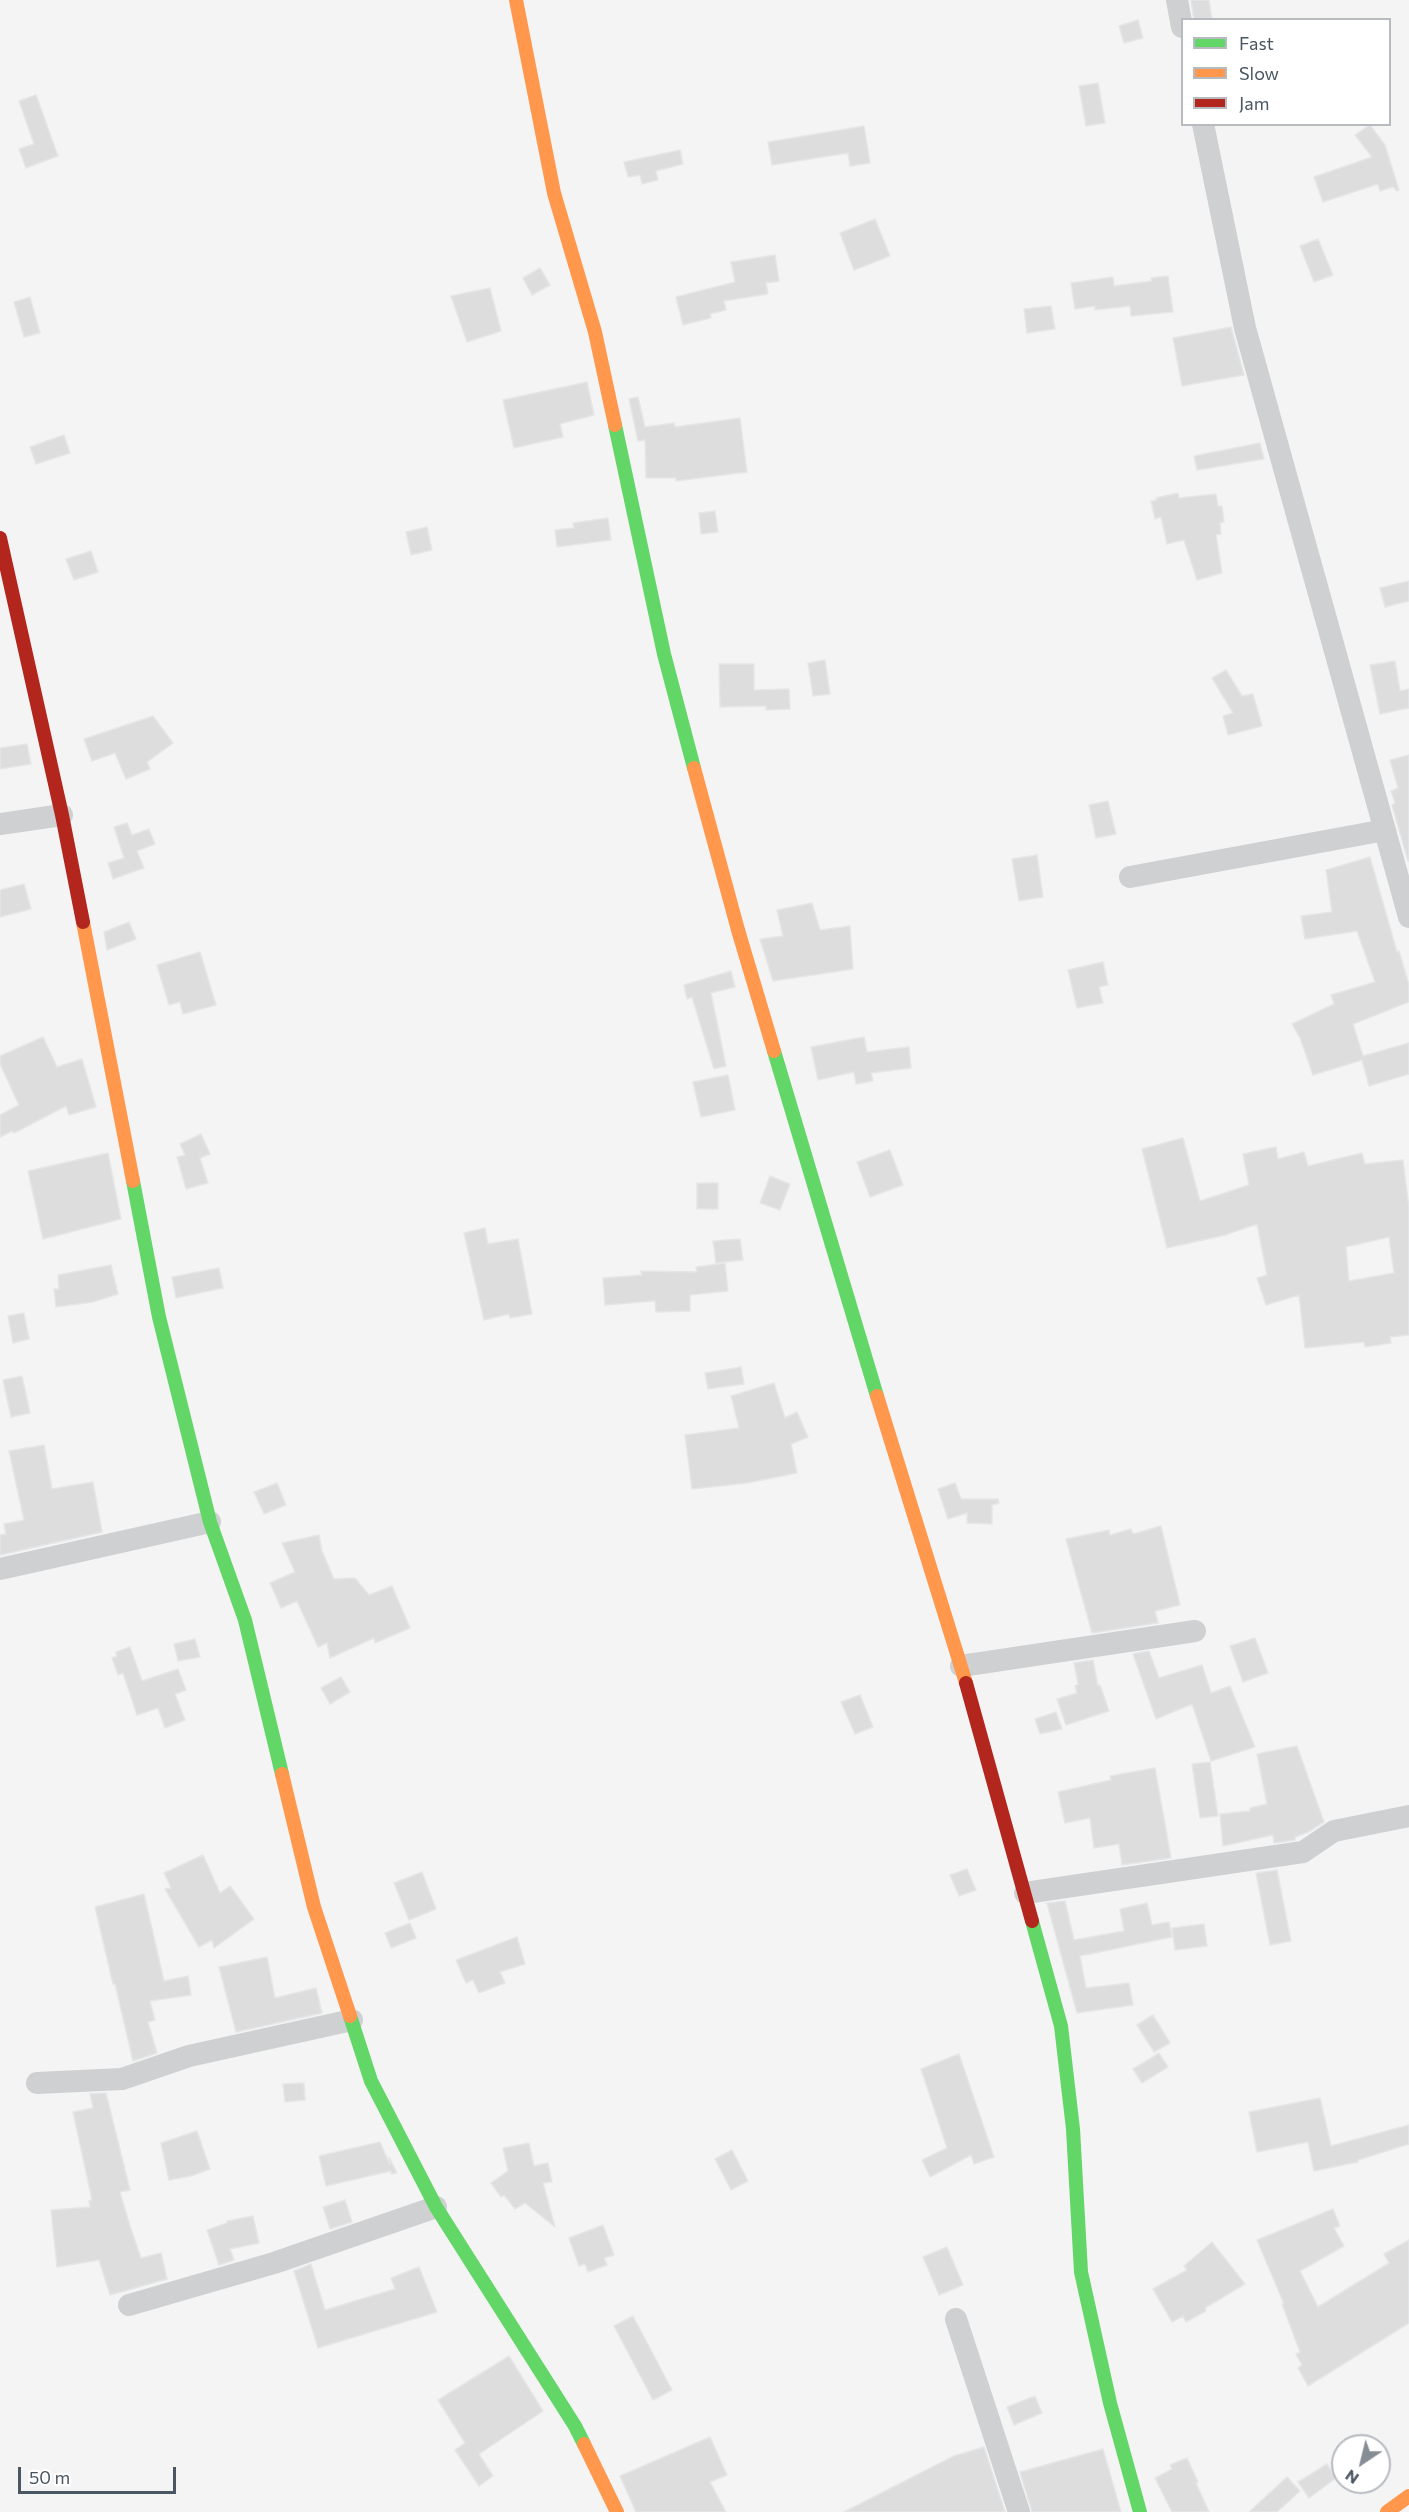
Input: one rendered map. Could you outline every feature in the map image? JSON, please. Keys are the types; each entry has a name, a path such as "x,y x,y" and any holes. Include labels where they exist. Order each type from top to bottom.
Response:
{"main road":[{"path":"516,0 554,193 595,332 667,665 738,930 871,1377 961,1666 1061,2026 1073,2129 1081,2272 1110,2403 1140,2512"},
{"path":"0,538 62,815 159,1317 210,1522 245,1620 314,1907 371,2081 436,2207 575,2426 618,2512"},
{"path":"1387,2512 1409,2496"}],"street":[{"path":"1177,0 1181,22"},
{"path":"1203,126 1245,327 1409,917"},
{"path":"0,824 62,815"},
{"path":"1130,877 1385,830"},
{"path":"0,1569 210,1522"},
{"path":"961,1666 1196,1631"},
{"path":"1024,1893 1303,1852 1334,1831 1409,1816"},
{"path":"37,2083 122,2079 189,2056 351,2020"},
{"path":"129,2305 274,2263 436,2207"},
{"path":"956,2319 1019,2512"}],"building":[{"path":"1191,0 1209,0 1212,18 1194,18"},
{"path":"1138,20 1143,38 1124,43 1119,26"},
{"path":"1098,83 1105,123 1086,126 1079,86"},
{"path":"36,95 58,156 26,168 19,149 34,144 19,101"},
{"path":"864,126 870,163 850,166 848,153 772,165 768,142"},
{"path":"1371,126 1385,145 1399,190 1393,187 1380,191 1378,184 1323,202 1314,177 1372,157 1355,135"},
{"path":"680,150 683,164 656,171 658,180 642,184 640,175 628,177 624,162"},
{"path":"875,219 890,256 854,270 840,233"},
{"path":"1318,239 1333,275 1314,282 1300,246"},
{"path":"775,255 779,281 766,283 768,294 724,301 726,310 710,314 711,318 683,325 676,297 735,282 731,262"},
{"path":"540,268 550,285 532,295 523,278"},
{"path":"1168,276 1173,312 1131,316 1130,306 1095,310 1095,306 1075,309 1071,283 1113,277 1114,286 1152,281 1151,278"},
{"path":"490,288 501,331 467,342 451,296"},
{"path":"30,297 40,333 24,337 14,302"},
{"path":"1051,306 1055,329 1027,333 1024,309"},
{"path":"1231,327 1244,375 1182,386 1173,338"},
{"path":"587,382 594,415 560,424 563,437 514,448 503,400"},
{"path":"638,397 645,427 674,423 675,427 740,418 747,472 676,481 676,478 646,478 645,440 638,441 629,399"},
{"path":"64,435 70,453 36,464 30,447"},
{"path":"1260,443 1264,459 1197,470 1194,456"},
{"path":"1178,493 1179,498 1216,494 1218,506 1222,506 1224,522 1220,523 1221,534 1216,535 1222,573 1197,580 1184,540 1167,544 1161,517 1155,519 1151,501"},
{"path":"715,511 718,532 701,534 699,513"},
{"path":"608,518 611,540 557,547 555,530 574,528 573,523"},
{"path":"427,527 432,550 411,555 406,532"},
{"path":"91,551 98,572 74,580 66,559"},
{"path":"1409,581 1409,601 1385,607 1380,588"},
{"path":"825,660 830,694 813,696 808,663"},
{"path":"1395,661 1400,691 1409,689 1409,708 1380,714 1370,665"},
{"path":"719,664 754,664 754,690 789,689 790,709 766,710 766,706 720,707"},
{"path":"1226,670 1242,696 1253,694 1262,726 1228,735 1223,716 1233,713 1212,678"},
{"path":"153,716 173,743 147,762 150,769 126,779 115,753 92,761 84,739"},
{"path":"27,744 31,764 0,769 0,748"},
{"path":"1409,755 1408,861 1392,805 1395,803 1391,791 1398,788 1390,760"},
{"path":"1108,801 1116,834 1096,838 1089,805"},
{"path":"127,823 132,835 149,829 155,844 137,851 144,868 113,879 108,863 124,858 114,827"},
{"path":"1037,855 1043,897 1019,901 1012,859"},
{"path":"1370,857 1397,952 1399,951 1409,985 1409,1002 1353,1024 1363,1056 1409,1043 1409,1074 1369,1086 1362,1060 1313,1075 1300,1038 1292,1024 1334,1004 1331,995 1375,982 1357,931 1305,939 1301,916 1332,912 1326,870"},
{"path":"24,884 31,909 0,917 0,890"},
{"path":"812,903 820,930 850,926 853,969 773,981 760,939 783,936 777,910"},
{"path":"129,922 136,939 107,950 104,932"},
{"path":"200,952 216,1005 183,1014 180,1002 169,1005 157,965"},
{"path":"1103,962 1108,985 1099,987 1103,1003 1077,1008 1068,970"},
{"path":"731,971 735,987 711,993 726,1066 714,1069 692,997 687,999 684,985"},
{"path":"43,1037 57,1067 82,1059 96,1107 69,1115 66,1106 14,1133 12,1131 0,1137 0,1115 19,1105 0,1064 0,1056"},
{"path":"864,1037 867,1052 909,1047 911,1068 871,1073 873,1081 856,1084 854,1072 818,1080 811,1047"},
{"path":"728,1075 735,1110 701,1117 693,1082"},
{"path":"201,1134 210,1154 200,1158 208,1183 186,1189 177,1157 185,1155 180,1144"},
{"path":"1183,1138 1200,1201 1249,1185 1243,1154 1276,1147 1278,1159 1304,1152 1308,1166 1362,1153 1365,1164 1403,1160 1409,1208 1409,1335 1390,1337 1391,1343 1365,1347 1364,1342 1305,1348 1299,1295 1266,1305 1257,1278 1267,1275 1257,1224 1225,1235 1167,1248 1142,1149","holes":["1389,1237 1394,1273 1349,1281 1346,1247"]},
{"path":"890,1150 903,1185 870,1197 857,1162"},
{"path":"108,1153 121,1219 43,1239 28,1171"},
{"path":"770,1176 790,1184 780,1210 760,1203"},
{"path":"697,1183 718,1183 718,1209 697,1209"},
{"path":"485,1228 488,1244 518,1239 532,1314 510,1318 509,1314 484,1320 464,1233"},
{"path":"740,1239 743,1260 716,1263 713,1241"},
{"path":"725,1263 728,1291 690,1295 690,1311 656,1312 655,1301 605,1305 603,1278 642,1275 641,1271 697,1272 696,1267"},
{"path":"111,1265 118,1294 93,1302 56,1307 54,1289 59,1289 58,1275"},
{"path":"219,1268 223,1288 176,1298 172,1277"},
{"path":"24,1313 29,1339 13,1343 8,1316"},
{"path":"741,1367 744,1384 708,1389 705,1373"},
{"path":"22,1376 30,1413 11,1417 3,1380"},
{"path":"774,1383 785,1418 797,1412 808,1437 791,1444 797,1473 747,1483 692,1489 685,1435 739,1428 731,1396"},
{"path":"44,1445 52,1489 93,1482 102,1532 0,1555 0,1535 6,1534 4,1524 24,1520 9,1451"},
{"path":"277,1483 286,1505 264,1514 254,1492"},
{"path":"955,1483 961,1499 998,1499 999,1503 992,1505 992,1524 967,1523 967,1513 948,1519 938,1489"},
{"path":"1161,1526 1180,1605 1155,1611 1158,1623 1092,1633 1066,1539 1109,1530 1110,1535 1131,1529 1133,1534"},
{"path":"319,1535 322,1551 334,1579 355,1578 369,1595 392,1586 410,1628 375,1643 374,1638 330,1658 327,1643 318,1647 297,1601 281,1608 270,1583 295,1572 282,1543"},
{"path":"1255,1638 1268,1673 1243,1682 1230,1646"},
{"path":"195,1639 200,1657 178,1661 174,1644"},
{"path":"130,1647 142,1681 178,1669 186,1690 175,1694 185,1720 165,1728 158,1708 137,1715 123,1673 118,1675 112,1658 117,1656 116,1652"},
{"path":"1149,1651 1159,1678 1202,1665 1211,1693 1230,1686 1255,1747 1211,1761 1192,1704 1156,1719 1133,1654"},
{"path":"1093,1660 1098,1686 1100,1685 1109,1711 1066,1725 1057,1699 1077,1693 1075,1686 1078,1684 1074,1663"},
{"path":"341,1677 350,1692 330,1704 321,1688"},
{"path":"860,1695 873,1727 855,1734 841,1702"},
{"path":"1056,1712 1062,1729 1040,1734 1035,1719"},
{"path":"1297,1746 1324,1822 1295,1837 1295,1840 1274,1843 1273,1835 1223,1846 1220,1814 1250,1811 1250,1808 1267,1804 1257,1754"},
{"path":"1210,1762 1218,1816 1200,1818 1192,1764"},
{"path":"1155,1768 1171,1858 1122,1865 1119,1844 1094,1848 1090,1818 1065,1823 1058,1792 1111,1780 1110,1776"},
{"path":"203,1855 220,1893 230,1886 254,1919 214,1948 212,1940 199,1947 165,1889 171,1888 164,1873"},
{"path":"967,1869 976,1890 959,1896 950,1875"},
{"path":"1277,1870 1291,1941 1270,1945 1256,1873"},
{"path":"422,1872 436,1909 409,1920 394,1883"},
{"path":"144,1894 164,1981 188,1976 191,1995 150,2001 155,2020 148,2022 157,2053 133,2061 95,1907"},
{"path":"1065,1901 1074,1940 1124,1931 1120,1909 1147,1903 1152,1925 1169,1922 1172,1937 1080,1956 1086,1988 1129,1983 1133,2005 1077,2013 1047,1903"},
{"path":"410,1923 416,1938 391,1948 385,1933"},
{"path":"1204,1924 1207,1946 1175,1950 1172,1928"},
{"path":"517,1937 525,1964 500,1972 505,1983 479,1993 473,1980 466,1983 456,1960"},
{"path":"267,1957 275,1998 316,1988 322,2013 236,2032 219,1967"},
{"path":"1153,2015 1170,2043 1154,2052 1137,2025"},
{"path":"1159,2053 1168,2067 1142,2083 1133,2069"},
{"path":"959,2054 994,2157 974,2164 971,2155 930,2177 922,2160 947,2148 921,2069"},
{"path":"304,2083 305,2100 285,2102 283,2084"},
{"path":"106,2093 130,2190 120,2192 130,2226 141,2258 161,2253 167,2279 110,2295 99,2260 57,2267 51,2210 90,2207 89,2201 92,2200 73,2112 93,2108 90,2094"},
{"path":"1320,2098 1331,2146 1409,2125 1409,2144 1358,2160 1358,2162 1314,2171 1308,2142 1257,2152 1249,2112"},
{"path":"197,2131 210,2169 191,2176 169,2180 161,2143"},
{"path":"380,2142 390,2165 389,2157 397,2173 391,2174 391,2171 326,2186 319,2156"},
{"path":"529,2143 534,2166 548,2163 552,2182 543,2183 555,2227 525,2203 515,2209 504,2195 501,2197 491,2183 508,2171 503,2148"},
{"path":"732,2150 748,2181 731,2190 715,2159"},
{"path":"345,2200 352,2222 330,2229 323,2207"},
{"path":"1333,2209 1340,2226 1334,2228 1344,2246 1300,2271 1318,2307 1389,2263 1384,2254 1409,2240 1409,2323 1308,2386 1298,2368 1302,2365 1296,2354 1300,2352 1282,2304 1284,2304 1257,2240"},
{"path":"253,2216 259,2243 230,2249 234,2260 219,2265 207,2230 227,2223 227,2221"},
{"path":"603,2225 614,2255 604,2258 607,2265 588,2272 585,2264 579,2266 569,2238"},
{"path":"1212,2242 1245,2284 1186,2322 1183,2316 1172,2322 1153,2289 1187,2270 1184,2266"},
{"path":"947,2247 963,2285 939,2295 923,2257"},
{"path":"311,2264 325,2310 395,2289 391,2278 419,2267 437,2312 318,2348 294,2271"},
{"path":"633,2316 672,2390 653,2400 614,2326"},
{"path":"509,2356 543,2411 479,2454 493,2476 479,2486 455,2450 465,2443 438,2400"},
{"path":"1035,2396 1042,2413 1014,2425 1007,2407"},
{"path":"710,2437 727,2475 710,2482 726,2512 636,2512 620,2476"},
{"path":"984,2447 1005,2512 844,2512 954,2456"},
{"path":"1103,2449 1121,2512 1032,2512 1020,2472"},
{"path":"1187,2458 1209,2512 1172,2512 1155,2478 1172,2469 1170,2465"},
{"path":"1327,2464 1331,2470 1331,2482 1309,2498 1298,2482"},
{"path":"1287,2477 1300,2491 1277,2512 1249,2512"}],"traffic: fast":[{"path":"615,425 664,654 694,768"},
{"path":"774,1051 877,1396"},
{"path":"133,1181 159,1317 210,1522 245,1620 282,1774"},
{"path":"1032,1921 1061,2026 1073,2129 1081,2272 1110,2403 1140,2512"},
{"path":"350,2016 371,2081 436,2207 575,2426 584,2444"}],"traffic: slow":[{"path":"516,0 554,193 595,332 615,425"},
{"path":"694,768 774,1051"},
{"path":"83,922 133,1181"},
{"path":"877,1396 966,1683"},
{"path":"282,1774 314,1907 350,2016"},
{"path":"584,2444 617,2512"},
{"path":"1387,2512 1409,2496"}],"traffic: jam":[{"path":"0,538 62,815 83,922"},
{"path":"966,1683 1032,1921"}]}
